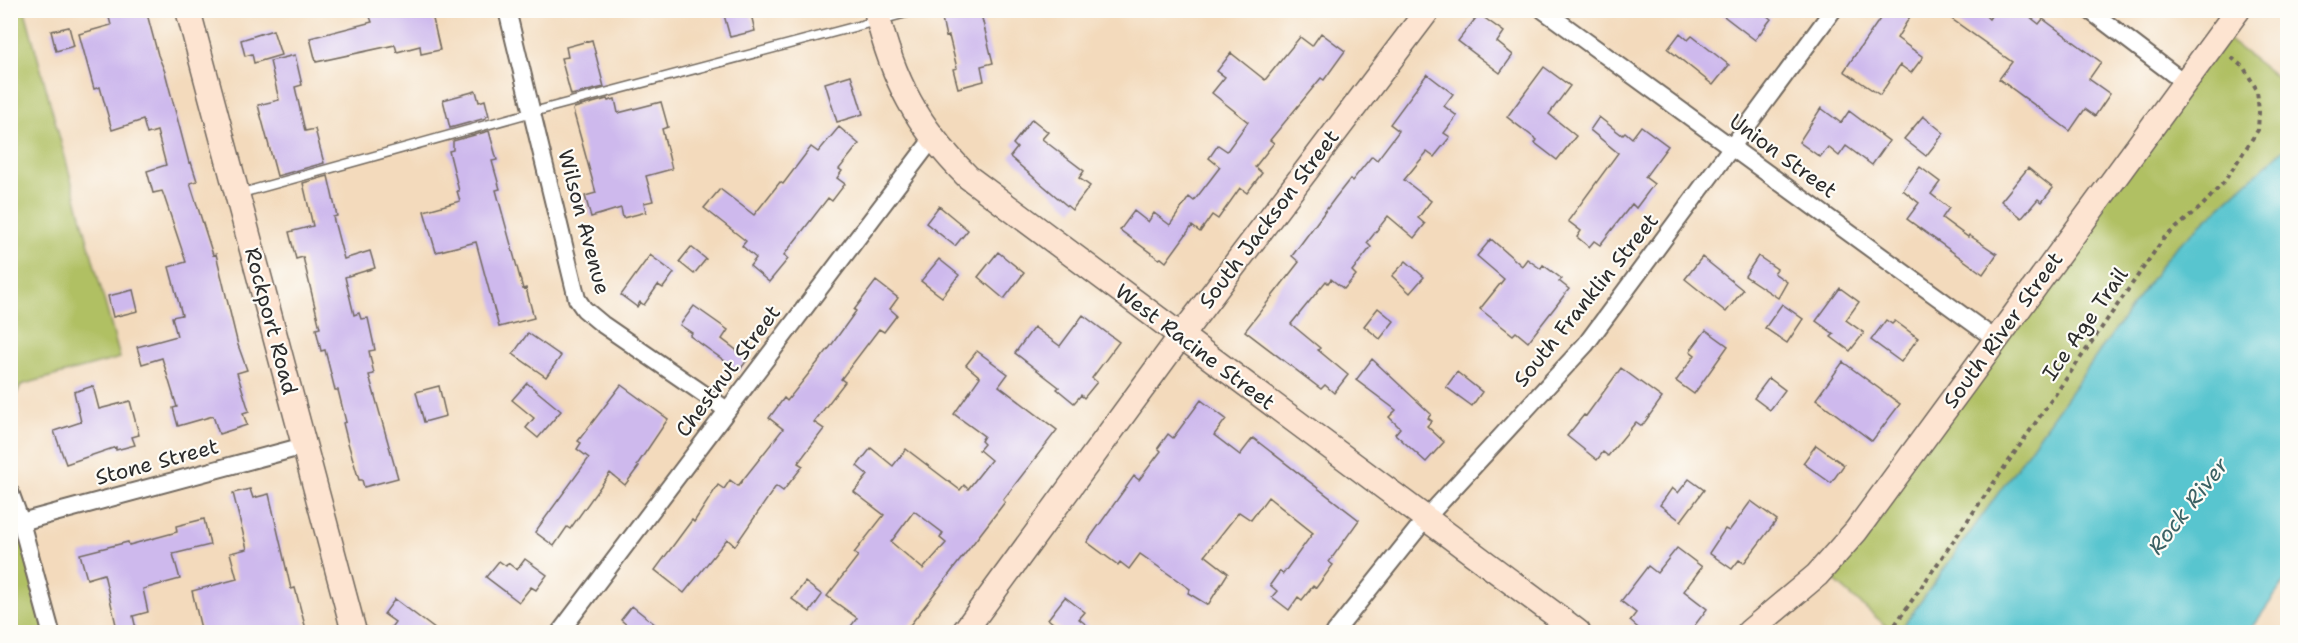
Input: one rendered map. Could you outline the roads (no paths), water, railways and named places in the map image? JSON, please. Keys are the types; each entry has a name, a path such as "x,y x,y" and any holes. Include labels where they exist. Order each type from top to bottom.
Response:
{"main road":[{"name":"South Jackson Street","path":"964,633 1180,337 1428,10"},
{"name":"South River Street","path":"1749,633 1832,560 1856,531 2238,10"},
{"name":"Rockport Road","path":"190,11 354,633"},
{"name":"West Racine Street","path":"877,16 899,83 913,110 947,156 968,177 1180,337 1427,517 1578,633"}],"street":[{"name":"Wilson Avenue","path":"507,10 573,286 584,309 602,324 727,410"},
{"name":"Union Street","path":"1543,10 1995,339"},
{"name":"South Franklin Street","path":"1335,633 1427,517 1586,344 1833,10"},
{"path":"2089,10 2185,83"},
{"name":"Chestnut Street","path":"560,633 933,138"},
{"name":"Stone Street","path":"21,522 304,446"},
{"path":"10,492 21,522 51,633"}],"lane":[{"path":"238,194 877,16 918,10"}],"water":[{"name":"Rock River","path":"2287,146 2287,578 2249,632 1899,632 2170,253"}]}
